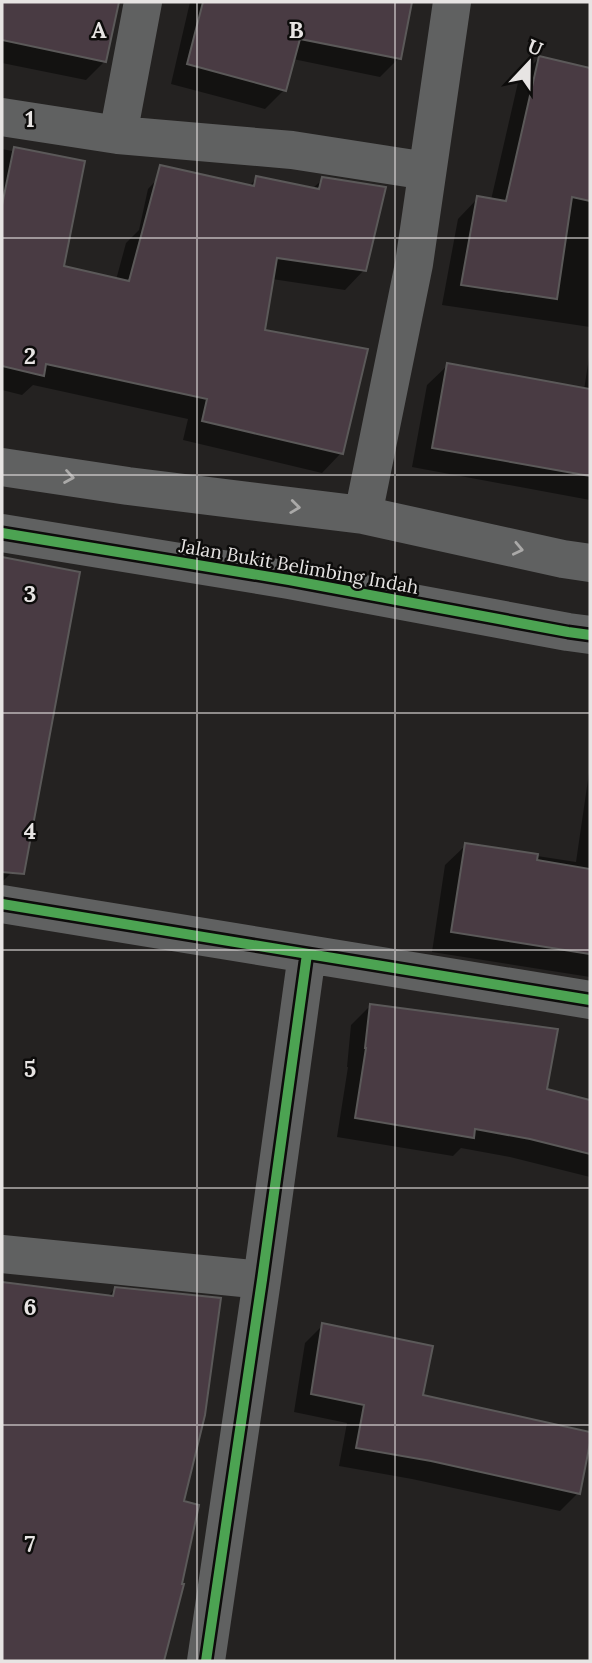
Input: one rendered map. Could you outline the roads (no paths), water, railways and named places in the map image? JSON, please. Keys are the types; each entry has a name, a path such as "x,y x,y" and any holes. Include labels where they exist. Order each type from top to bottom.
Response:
{"street":[{"path":"118,135 143,2"},
{"path":"363,515 414,264 452,2"},
{"path":"2,117 118,135 292,150 427,171"},
{"path":"2,467 128,486 363,515 590,563"},
{"name":"Jalan Bukit Belimbing Indah","path":"2,533 289,580 590,635"},
{"path":"2,904 590,1000"},
{"path":"206,1661 307,954"},
{"path":"2,1254 262,1280"}]}
